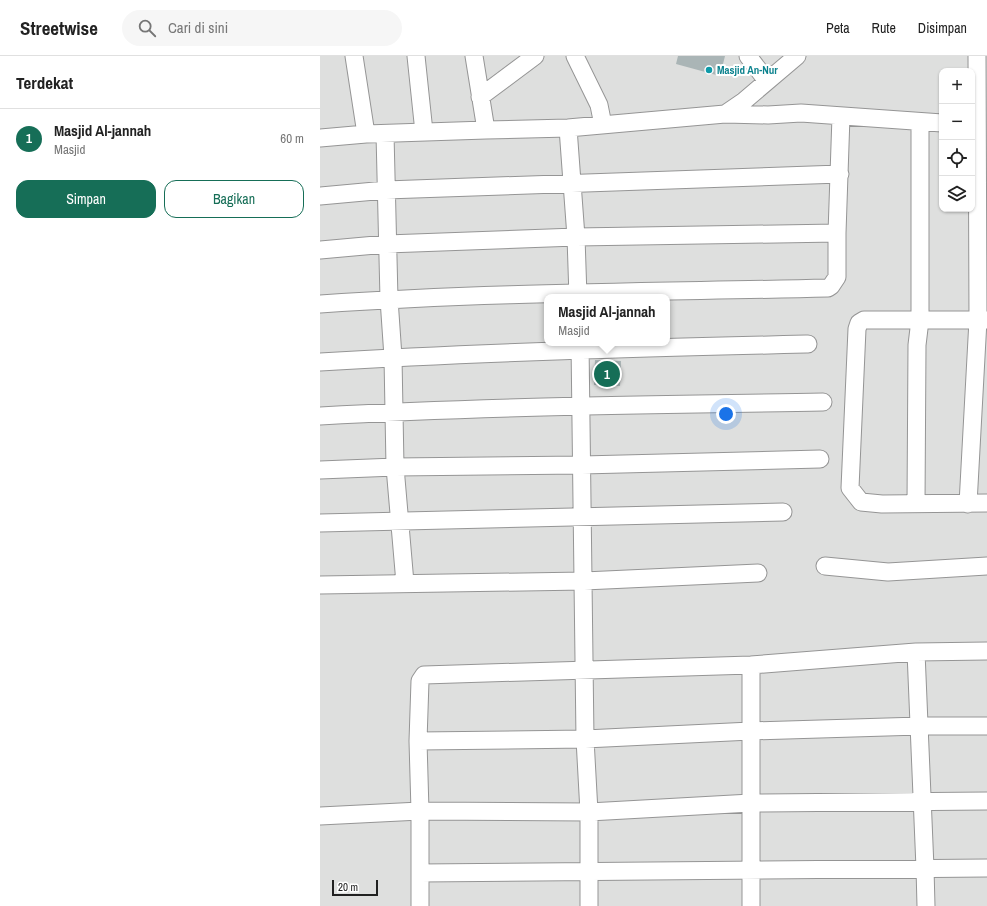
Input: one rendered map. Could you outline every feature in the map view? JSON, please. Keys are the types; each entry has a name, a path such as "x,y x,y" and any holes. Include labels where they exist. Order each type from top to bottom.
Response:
{"street":[{"path":"354,56 366,134"},
{"path":"416,56 424,132"},
{"path":"474,56 486,130"},
{"path":"480,96 535,56"},
{"path":"575,56 599,105 603,125"},
{"path":"748,56 767,81"},
{"path":"725,114 744,101 797,56"},
{"path":"968,504 983,320 979,126 976,82 977,56"},
{"path":"320,138 366,134 568,128 725,114 768,115 801,113 939,123"},
{"path":"614,294 828,288 831,286 837,277 841,116"},
{"path":"916,504 917,345 920,320 920,122"},
{"path":"568,128 576,237 578,294"},
{"path":"386,134 388,299 393,357 395,467 405,583"},
{"path":"320,196 386,190 840,174"},
{"path":"320,250 387,244 576,237 837,233"},
{"path":"320,304 388,299 544,296"},
{"path":"983,320 864,320 859,323 857,329 850,488 861,502 882,504 987,503"},
{"path":"670,346 808,344"},
{"path":"320,362 580,347 656,346"},
{"path":"580,347 585,739 589,812 590,872 589,906"},
{"path":"320,416 581,406 823,402"},
{"path":"320,470 395,467 582,465 820,459"},
{"path":"320,523 783,512"},
{"path":"825,566 888,572 987,566"},
{"path":"320,585 584,581 758,572"},
{"path":"420,906 418,741 420,681 424,675 751,665 916,652 987,651"},
{"path":"916,652 926,906"},
{"path":"751,665 751,906"},
{"path":"418,741 585,739 751,731 920,726 987,726"},
{"path":"320,816 420,811 589,812 751,803 987,801"},
{"path":"420,874 987,868"}],"shaded area":[{"path":"320,56 987,56 987,906 320,906"}],"building":[{"name":"Masjid An-Nur","path":"678,56 725,56 720,76 676,64"},
{"path":"595,360 621,361 620,386 594,385"}],"place":[{"name":"Masjid An-Nur","path":"709,70"},
{"name":"Masjid Al-jannah","path":"607,374"}]}
